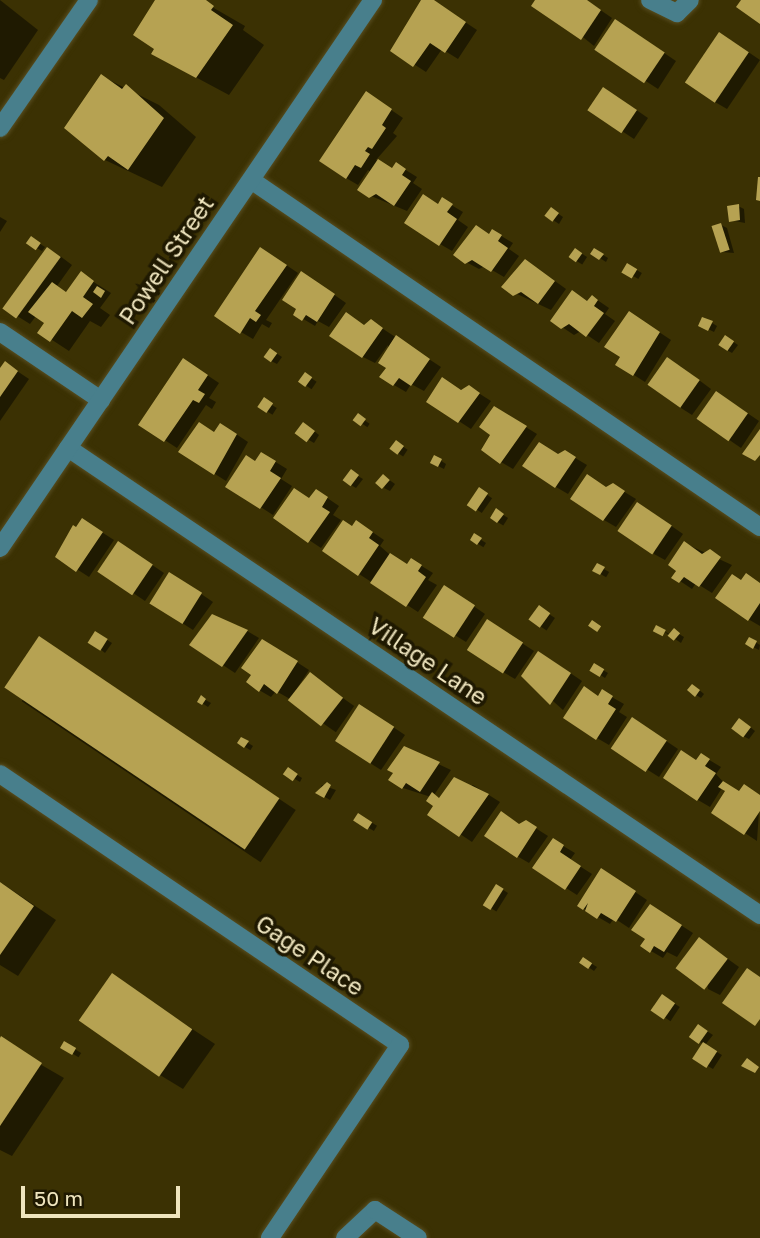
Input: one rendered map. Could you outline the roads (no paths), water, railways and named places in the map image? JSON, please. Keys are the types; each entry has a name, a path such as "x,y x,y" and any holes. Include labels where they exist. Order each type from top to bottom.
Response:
{"street":[{"path":"0,128 89,0"},
{"name":"Powell Street","path":"0,548 373,0"},
{"path":"650,0 677,13 690,0"},
{"path":"251,180 760,527"},
{"path":"0,332 101,400"},
{"name":"Village Lane","path":"68,448 760,915"},
{"name":"Gage Place","path":"0,774 400,1045 270,1238"},
{"path":"345,1238 375,1210 418,1238"}]}
